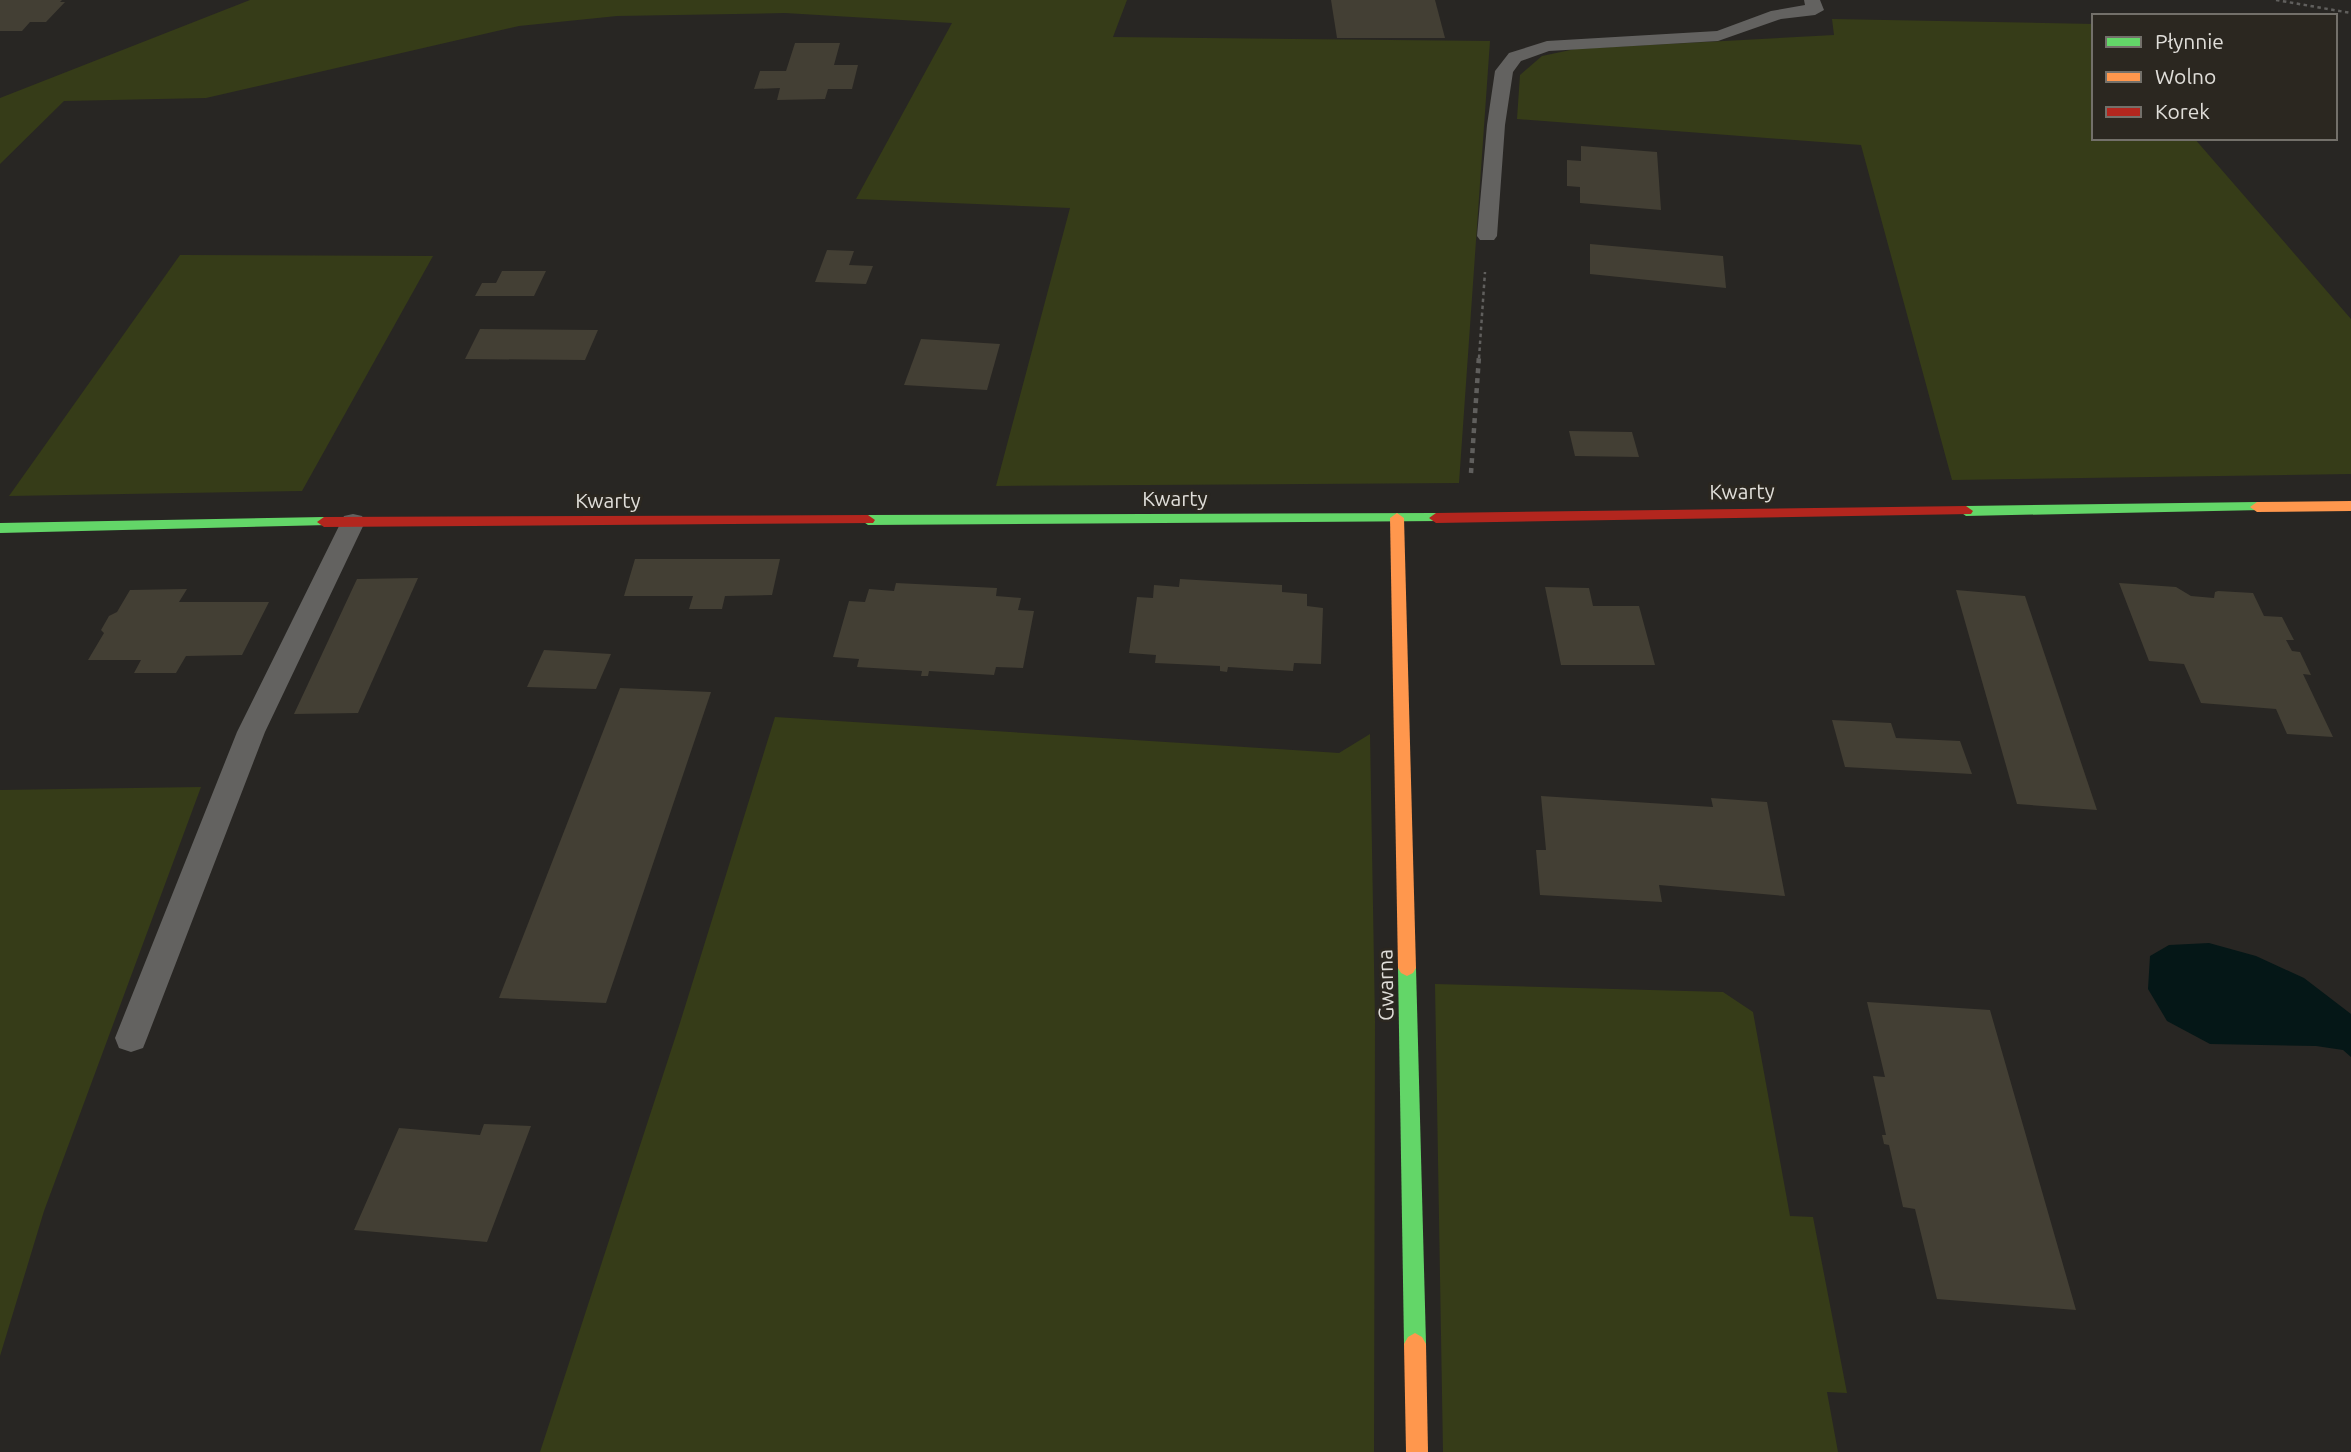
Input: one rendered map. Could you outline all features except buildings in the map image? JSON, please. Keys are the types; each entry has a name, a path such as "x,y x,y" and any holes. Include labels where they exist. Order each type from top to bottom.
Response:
{"street":[{"name":"Kwarty","path":"0,528 353,522 1397,518 2351,506"},
{"name":"Gwarna","path":"1397,518 1417,1452"}],"lane":[{"path":"1487,236 1504,71 1515,57 1547,46 1718,36 1787,11 1815,10 1812,0"},
{"path":"131,1038 251,732 353,522"}],"path":[{"path":"2276,0 2351,13"},
{"path":"1471,478 1487,236"}],"green space":[{"path":"250,0 1127,0 1113,37 1490,41 1459,483 996,486 1070,208 856,199 952,23 785,13 617,16 519,26 206,98 64,101 0,164 0,98"},
{"path":"1832,19 2092,24 2092,140 2196,140 2351,319 2351,474 1952,480 1861,145 1517,119 1520,75 1542,56 1575,49 1834,35"},
{"path":"180,255 433,256 302,491 9,496"},
{"path":"775,717 1339,753 1370,734 1375,1021 1374,1452 540,1452 679,1026"},
{"path":"201,787 44,1211 0,1356 0,790"},
{"path":"1435,984 1723,992 1753,1012 1790,1216 1813,1217 1847,1393 1827,1392 1838,1452 1443,1452"}],"shaded area":[{"path":"2209,943 2256,956 2304,978 2351,1014 2351,1057 2343,1050 2316,1046 2210,1044 2167,1021 2148,989 2150,956 2169,945"}],"traffic: fast":[{"path":"1966,511 2257,507"},
{"path":"868,520 1436,518"},
{"path":"0,528 324,522"},
{"path":"1407,968 1415,1344"}],"traffic: slow":[{"path":"2257,507 2351,506"},
{"path":"1397,518 1407,968"},
{"path":"1415,1344 1417,1452"}],"traffic: jam":[{"path":"1436,518 1966,511"},
{"path":"324,522 868,520"}]}
